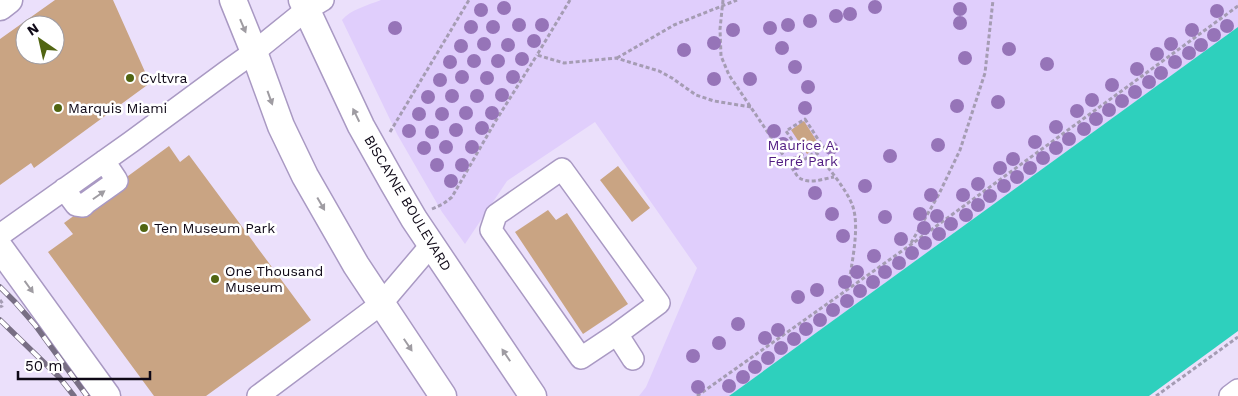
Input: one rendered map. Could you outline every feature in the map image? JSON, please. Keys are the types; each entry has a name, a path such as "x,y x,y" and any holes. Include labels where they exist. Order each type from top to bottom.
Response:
{"main road":[{"path":"0,7 9,0"},
{"path":"232,0 254,52 281,126 305,176 356,265 442,396"},
{"name":"BISCAYNE BOULEVARD","path":"310,3 345,92 378,158 414,219 533,396"},
{"path":"0,248 107,396"}],"street":[{"path":"0,235 254,52 310,3"},
{"path":"562,169 659,302 616,334 580,358 491,230 496,216 562,169"},
{"path":"258,396 381,304 432,244"},
{"path":"616,334 633,359"},
{"path":"1230,396 1238,390"}],"path":[{"path":"390,132 469,0"},
{"path":"432,209 452,197 495,122 570,0"},
{"path":"723,0 720,28 721,56 729,75 798,177 803,181 809,182 834,177"},
{"path":"616,58 674,25 737,0"},
{"path":"909,246 940,194 960,150 985,73 992,0"},
{"path":"697,396 848,290 1238,6"},
{"path":"537,55 564,63 616,58 659,71 696,95 714,101 751,107"},
{"path":"805,119 824,147 816,152 805,159 786,131 805,119"},
{"path":"816,152 846,193 853,206 855,234 848,290"},
{"path":"0,300 3,304 0,307"},
{"path":"1156,396 1238,337"}],"green space":[{"name":"Maurice A. Ferré Park","path":"381,0 1238,0 1238,27 729,396 639,396 646,387 697,268 595,122 507,181 465,244 442,212 397,134 342,20 354,11"}],"shaded area":[{"path":"1238,27 1238,331 1149,396 729,396"}],"building":[{"name":"Marquis Miami","path":"55,0 113,0 150,83 34,168 31,163 0,185 0,39 15,28 15,65 65,65 65,15 34,15"},
{"path":"804,121 820,146 807,154 791,130"},
{"path":"169,146 180,162 189,155 311,320 206,396 154,396 48,252 73,234 64,223"},
{"path":"618,166 650,208 632,222 600,180"},
{"path":"548,210 556,220 567,213 628,304 583,334 515,232"}],"railway":[{"path":"0,287 35,325 87,396"},
{"path":"0,320 59,377 74,396"}],"place":[{"name":"Cvltvra","path":"130,78"},
{"name":"Marquis Miami","path":"58,108"},
{"name":"Ten Museum Park","path":"144,228"},
{"name":"One Thousand Museum","path":"215,279"}]}
